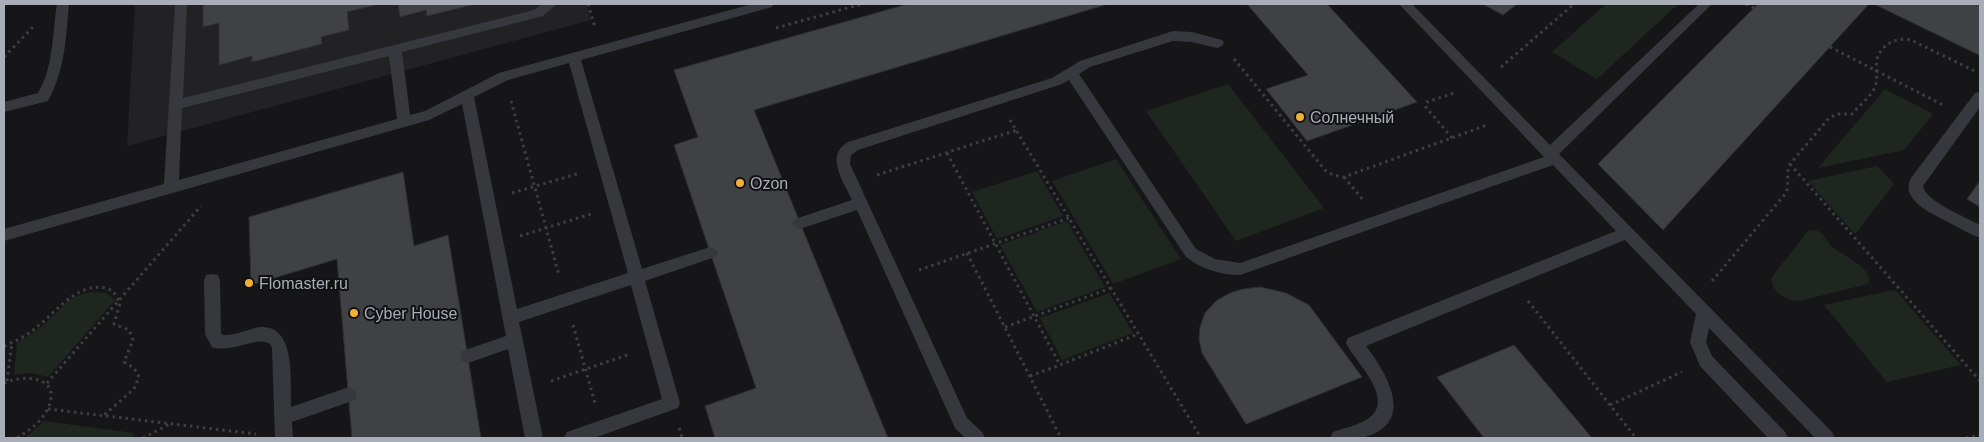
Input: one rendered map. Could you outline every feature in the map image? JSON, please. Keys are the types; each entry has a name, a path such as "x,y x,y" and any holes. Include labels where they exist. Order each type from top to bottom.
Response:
{"lane":[{"path":"4,106 43,97 55,74 63,4"},
{"path":"171,188 181,4"},
{"path":"176,105 538,13 551,4"},
{"path":"4,235 429,115 504,76 767,4"},
{"path":"1405,4 1826,438"},
{"path":"1071,72 1190,253 1210,265 1224,269 1240,269 1553,156 1706,4"},
{"path":"976,438 961,423 852,183 842,158 844,152 853,146 1057,81 1085,64 1173,36 1192,37 1217,44"},
{"path":"395,50 404,122"},
{"path":"573,438 672,403 574,57"},
{"path":"467,95 534,438"},
{"path":"1980,97 1916,182 1915,187 1920,197 1927,203 1980,232"},
{"path":"800,223 861,203"},
{"path":"1340,438 1377,422 1384,413 1386,403 1386,392 1381,380 1347,345 1627,233"},
{"path":"510,318 710,253"},
{"path":"212,280 213,334 218,342 230,343 262,333 269,334 278,341 280,348 284,438"},
{"path":"1704,312 1698,342 1706,361 1779,438"},
{"path":"468,356 514,340"},
{"path":"283,417 349,395"}],"path":[{"path":"1499,69 1574,4"},
{"path":"1746,4 1754,8"},
{"path":"4,57 36,24"},
{"path":"1713,279 1788,190 1786,175 1790,164 1829,118 1838,114 1849,115 1854,112 1874,89 1878,56 1892,39 1900,37 1911,40 1980,74"},
{"path":"1217,44 1241,66 1325,170 1333,175 1344,177 1513,116"},
{"path":"1830,47 1966,116"},
{"path":"504,76 602,428"},
{"path":"1452,138 1426,110 1426,104 1482,83"},
{"path":"999,100 1200,438"},
{"path":"852,183 1017,130"},
{"path":"947,153 1060,364"},
{"path":"1790,164 1980,381"},
{"path":"488,201 605,165"},
{"path":"47,383 233,170"},
{"path":"496,243 616,206"},
{"path":"895,278 1069,218"},
{"path":"967,253 1061,438"},
{"path":"1511,279 1636,438"},
{"path":"4,346 37,327 62,302 84,290 96,288 113,290 120,300 114,324 128,330 132,334 132,346 124,362 134,368 139,377 129,395 104,415"},
{"path":"1004,327 1111,288"},
{"path":"1030,376 1138,334"},
{"path":"12,342 6,382 30,377 47,383 50,390 48,408 40,420 17,438"},
{"path":"524,390 656,345"},
{"path":"1610,405 1706,361"},
{"path":"48,408 284,438"},
{"path":"143,438 170,423"},
{"path":"1966,438 1980,435"}],"shaded area":[{"path":"135,4 586,4 591,20 127,146"},
{"path":"1606,4 1678,4 1597,79 1552,52"},
{"path":"1228,84 1324,208 1236,241 1146,111"},
{"path":"1885,89 1933,114 1904,150 1818,168"},
{"path":"1116,159 1181,259 1113,284 1052,181"},
{"path":"1877,166 1894,184 1855,234 1808,181"},
{"path":"1037,171 1063,216 997,239 972,192"},
{"path":"1067,221 1105,287 1037,312 1000,245"},
{"path":"1808,231 1820,232 1835,249 1864,269 1870,279 1868,284 1799,301 1785,298 1778,293 1771,280 1774,274"},
{"path":"1895,290 1961,365 1887,382 1824,305"},
{"path":"91,292 106,293 115,300 48,377 31,373 14,375 17,342 55,315 71,299"},
{"path":"1109,293 1133,333 1062,360 1040,318"},
{"path":"44,421 134,433 132,438 25,438"}],"building":[{"path":"379,4 347,12 349,30 321,37 322,44 252,62 252,56 219,65 219,23 203,27 203,5"},
{"path":"398,4 476,4 427,16 426,10 400,17"},
{"path":"908,4 1108,4 754,110 888,438 715,438 705,406 756,388 674,145 698,137 674,70"},
{"path":"1247,4 1327,4 1417,102 1307,141 1266,89 1308,75"},
{"path":"1483,4 1517,4 1503,15"},
{"path":"1758,4 1869,4 1663,230 1598,164"},
{"path":"1874,4 1980,4 1980,53 1979,55"},
{"path":"403,172 414,246 448,235 481,438 352,438 337,259 251,285 249,217"},
{"path":"1980,181 1980,207 1967,199"},
{"path":"1260,287 1286,293 1309,305 1362,377 1246,424 1202,353 1199,339 1200,327 1205,313 1216,301 1230,293"},
{"path":"1514,345 1592,438 1484,438 1437,377"}],"place":[{"name":"Солнечный","path":"1300,117"},
{"name":"Ozon","path":"740,183"},
{"name":"Flomaster.ru","path":"249,283"},
{"name":"Cyber House","path":"354,313"}]}
